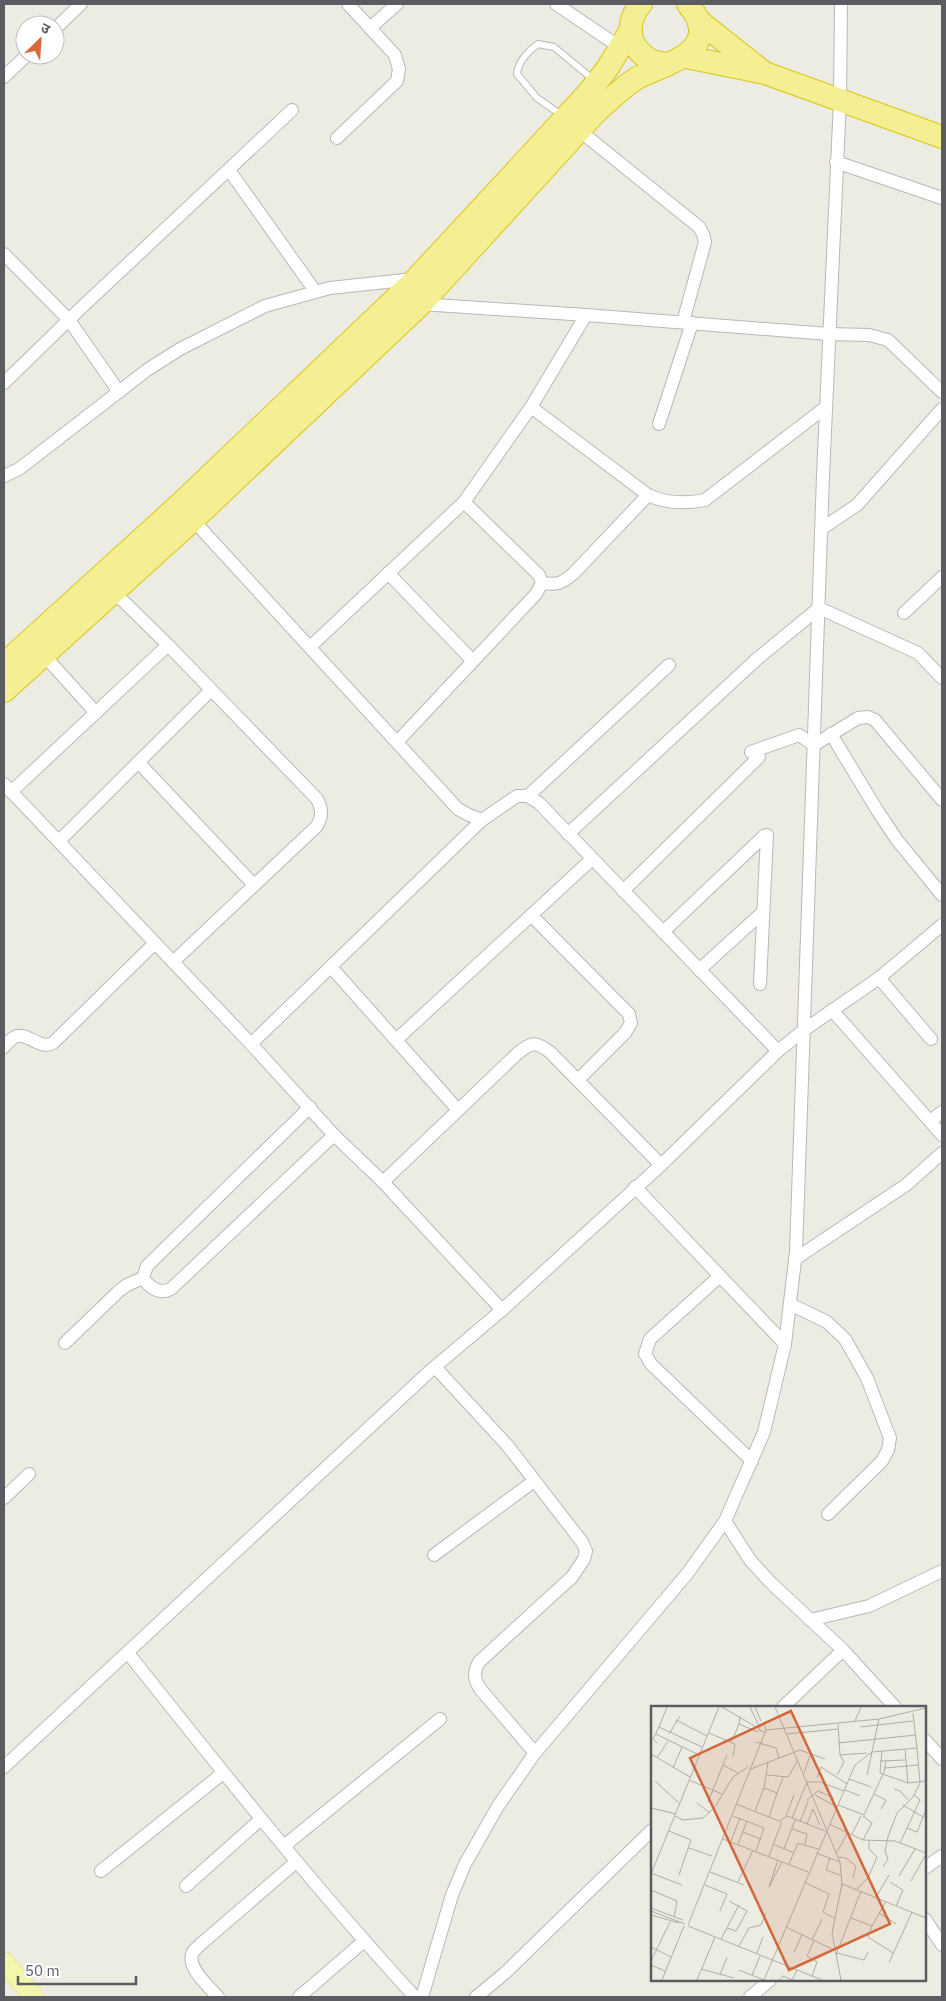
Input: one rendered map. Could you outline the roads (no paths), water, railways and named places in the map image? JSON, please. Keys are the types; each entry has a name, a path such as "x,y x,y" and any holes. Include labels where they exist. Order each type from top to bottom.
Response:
{"highway":[{"path":"694,12 765,73"},
{"path":"4,664 179,505 416,279 572,124 637,78 676,60 695,47 699,34 694,12"},
{"path":"630,20 636,48 650,60 676,60 765,73 942,137"},
{"path":"4,691 193,520 314,407 422,304 484,238 572,124 597,83 630,20"}],"main road":[{"path":"4,1962 34,1997"}],"street":[{"path":"338,138 397,80 399,69 395,55 348,4"},
{"path":"370,28 398,4"},
{"path":"556,4 630,20"},
{"path":"422,1997 452,1895 465,1864 498,1806 535,1753 687,1574 725,1521 764,1432 785,1344 795,1259 821,529 840,100 841,4"},
{"path":"65,18 77,5"},
{"path":"4,77 17,65"},
{"path":"4,383 292,110"},
{"path":"572,124 698,227 703,234 705,242 687,323 659,424"},
{"path":"836,162 942,198"},
{"path":"229,170 315,291"},
{"path":"4,254 69,320 119,392"},
{"path":"4,476 19,469 147,370 188,345 265,306 330,288 416,279"},
{"path":"422,304 586,314 829,334 869,334 888,340 942,392"},
{"path":"310,647 464,502 531,407 586,314"},
{"path":"531,407 648,495 663,502 687,503 705,500 826,407"},
{"path":"821,529 857,505 942,409"},
{"path":"542,583 558,585 574,574 648,495"},
{"path":"397,742 536,594 542,583 540,575 464,502"},
{"path":"193,520 458,808 482,820"},
{"path":"388,573 472,662"},
{"path":"904,613 942,577"},
{"path":"113,592 168,644 317,798 320,805 321,818 317,826 173,962"},
{"path":"819,608 918,653 942,678"},
{"path":"568,834 757,659 819,608"},
{"path":"168,644 96,713 7,788 251,1044 334,1135 383,1182 502,1310"},
{"path":"43,654 96,713"},
{"path":"528,796 669,664"},
{"path":"59,842 212,690"},
{"path":"814,745 858,718 868,716 875,720 942,800"},
{"path":"831,734 877,810 898,840 942,895"},
{"path":"623,891 755,754 800,735 814,745"},
{"path":"138,762 254,885"},
{"path":"251,1044 482,820 517,796 528,796 539,803 778,1051"},
{"path":"663,932 765,834 768,836 760,984"},
{"path":"396,1040 592,859"},
{"path":"699,970 763,912"},
{"path":"532,915 629,1014 631,1023 626,1033 578,1080"},
{"path":"4,1767 435,1367 502,1310 660,1165 778,1051 804,1030 880,978 942,925"},
{"path":"4,1047 13,1037 20,1036 45,1046 53,1043 155,943"},
{"path":"331,967 458,1110"},
{"path":"880,978 931,1039"},
{"path":"832,1010 942,1135"},
{"path":"383,1182 518,1053 530,1044 539,1044 550,1052 660,1165"},
{"path":"64,1343 120,1290 143,1278 147,1266 310,1107"},
{"path":"930,1121 942,1112"},
{"path":"143,1278 148,1285 157,1291 164,1292 172,1288 334,1135"},
{"path":"795,1259 906,1185 942,1153"},
{"path":"636,1187 785,1344"},
{"path":"720,1276 650,1339 646,1354 651,1364 752,1460"},
{"path":"790,1304 827,1322 845,1339 867,1378 890,1438 888,1450 882,1461 828,1514"},
{"path":"435,1367 506,1446 582,1542 586,1551 584,1559 572,1577 479,1662 475,1669 474,1680 481,1690 535,1753"},
{"path":"4,1498 29,1474"},
{"path":"434,1556 534,1481"},
{"path":"725,1521 750,1560 771,1583 843,1650 894,1706"},
{"path":"810,1620 869,1606 942,1571"},
{"path":"784,1706 843,1650"},
{"path":"128,1653 296,1862 415,1997"},
{"path":"284,1846 440,1719"},
{"path":"933,1743 942,1759"},
{"path":"102,1871 223,1773"},
{"path":"186,1886 261,1819"},
{"path":"476,1997 572,1909 651,1831"},
{"path":"926,1867 942,1856"},
{"path":"218,1997 193,1967 192,1953 296,1862"},
{"path":"926,1921 942,1945"},
{"path":"298,1997 364,1941"},
{"path":"750,1997 769,1981"}],"lane":[{"path":"572,124 537,98 517,74 518,69 531,49 538,44 554,47 597,83"}]}
